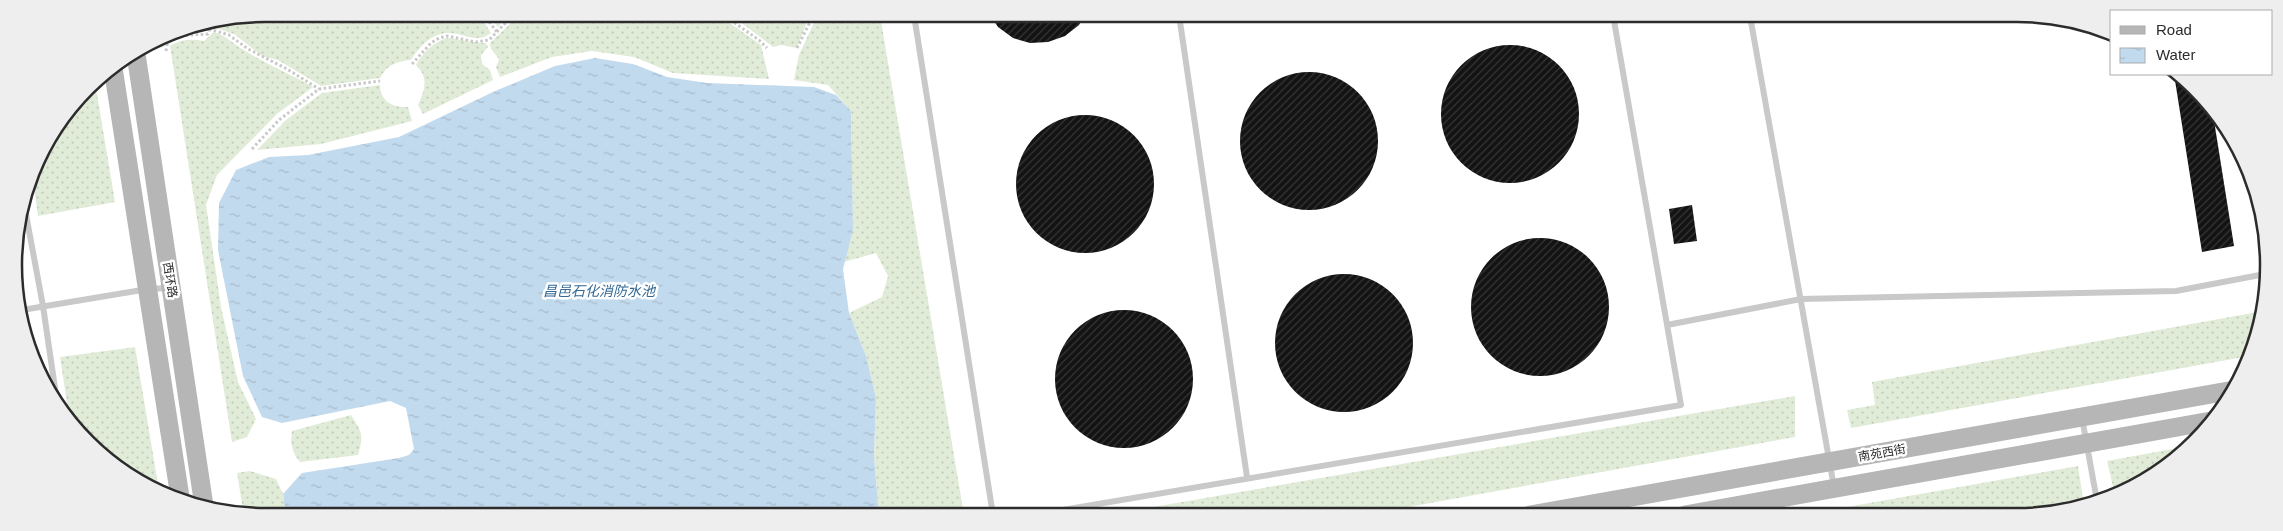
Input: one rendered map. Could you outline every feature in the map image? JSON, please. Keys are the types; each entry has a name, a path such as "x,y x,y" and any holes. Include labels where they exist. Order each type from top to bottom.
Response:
{"main road":[{"name":"西环路","path":"137,59 203,500"},
{"name":"西环路","path":"114,76 179,493"},
{"name":"南苑西街","path":"1570,508 2225,392"},
{"path":"1724,508 2203,423"}],"lane":[{"path":"915,22 992,508"},
{"path":"1180,22 1247,478"},
{"path":"1074,508 1681,405 1614,22"},
{"path":"1751,22 1834,488"},
{"path":"27,219 43,306 55,386"},
{"path":"1667,325 1801,300 2176,291 2260,275"},
{"path":"27,309 148,289 171,288"},
{"path":"2082,417 2096,496"}],"path":[{"path":"489,22 497,32"},
{"path":"412,64 431,42 439,38 448,36 476,42 489,40 506,22"},
{"path":"733,22 767,48"},
{"path":"797,48 810,22"},
{"path":"213,28 229,35 248,49 287,69 319,89"},
{"path":"186,35 208,34 209,29"},
{"path":"166,51 167,44"},
{"path":"252,149 279,120 319,89 380,81"}],"green space":[{"path":"266,22 484,22 491,33 474,38 446,33 435,36 424,44 411,60 393,64 380,78 321,86 278,60 262,56 234,34 215,28"},
{"path":"494,22 502,22 498,27"},
{"path":"512,22 728,22 761,45 769,79 673,73 634,57 592,51 552,57 500,77 496,67 499,59 491,49 490,43"},
{"path":"740,22 807,22 797,48 781,45 773,47"},
{"path":"814,22 881,22 963,508 878,508 874,456 876,398 866,356 849,313 882,297 888,276 876,253 844,262 853,230 851,111 828,85 794,80 799,55"},
{"path":"214,32 222,35 261,60 313,87 277,114 217,175 206,205 221,307 238,382 256,419 247,437 232,442 170,46 187,40 204,41"},
{"path":"447,38 486,43 488,47 481,55 482,64 490,70 493,80 423,114 418,105 424,89 424,79 423,74 416,65 429,48"},
{"path":"380,85 382,95 388,102 397,106 408,107 412,121 321,144 257,150 286,120 322,93"},
{"path":"97,91 115,202 38,216 34,190 48,158 63,130"},
{"path":"2256,312 2248,344 2242,357 1851,428 1847,410 1875,405 1872,382"},
{"path":"135,347 158,483 130,468 105,448 83,426 67,406 60,357"},
{"path":"1795,396 1795,437 1403,508 1147,508"},
{"path":"351,415 361,434 358,455 300,462 292,448 292,431"},
{"path":"2178,448 2153,468 2113,488 2107,461"},
{"path":"2078,466 2083,499 2065,504 2033,508 1841,508"},
{"path":"250,471 276,479 283,494 285,508 243,507 237,473"}],"water":[{"name":"昌邑石化消防水池","path":"595,58 633,64 667,77 707,83 814,87 836,95 851,111 853,230 843,269 849,313 866,356 876,398 874,456 878,508 285,508 283,494 302,473 399,458 409,455 414,449 406,408 390,401 282,423 262,417 243,376 218,250 219,203 236,170 269,157 308,155 399,137 493,92 555,66"}],"building":[{"path":"995,22 1081,22 1065,36 1048,42 1030,43 1013,38 998,27"},
{"path":"1510,45 1536,50 1559,65 1574,88 1579,114 1574,140 1559,163 1536,178 1510,183 1484,178 1461,163 1446,140 1441,114 1446,88 1461,65 1484,50"},
{"path":"1309,72 1335,77 1358,92 1373,115 1378,141 1373,167 1358,190 1335,205 1309,210 1283,205 1260,190 1245,167 1240,141 1245,115 1260,92 1283,77"},
{"path":"2175,81 2200,105 2214,123 2234,246 2202,252"},
{"path":"1085,115 1111,120 1134,135 1149,158 1154,184 1149,210 1134,233 1111,248 1085,253 1059,248 1036,233 1021,210 1016,184 1021,158 1036,135 1059,120"},
{"path":"1692,205 1697,241 1674,244 1669,209"},
{"path":"1540,238 1566,243 1589,258 1604,281 1609,307 1604,333 1589,356 1566,371 1540,376 1514,371 1491,356 1476,333 1471,307 1476,281 1491,258 1514,243"},
{"path":"1344,274 1370,279 1393,294 1408,317 1413,343 1408,369 1393,392 1370,407 1344,412 1318,407 1295,392 1280,369 1275,343 1280,317 1295,294 1318,279"},
{"path":"1124,310 1150,315 1173,330 1188,353 1193,379 1188,405 1173,428 1150,443 1124,448 1098,443 1075,428 1060,405 1055,379 1060,353 1075,330 1098,315"}]}
